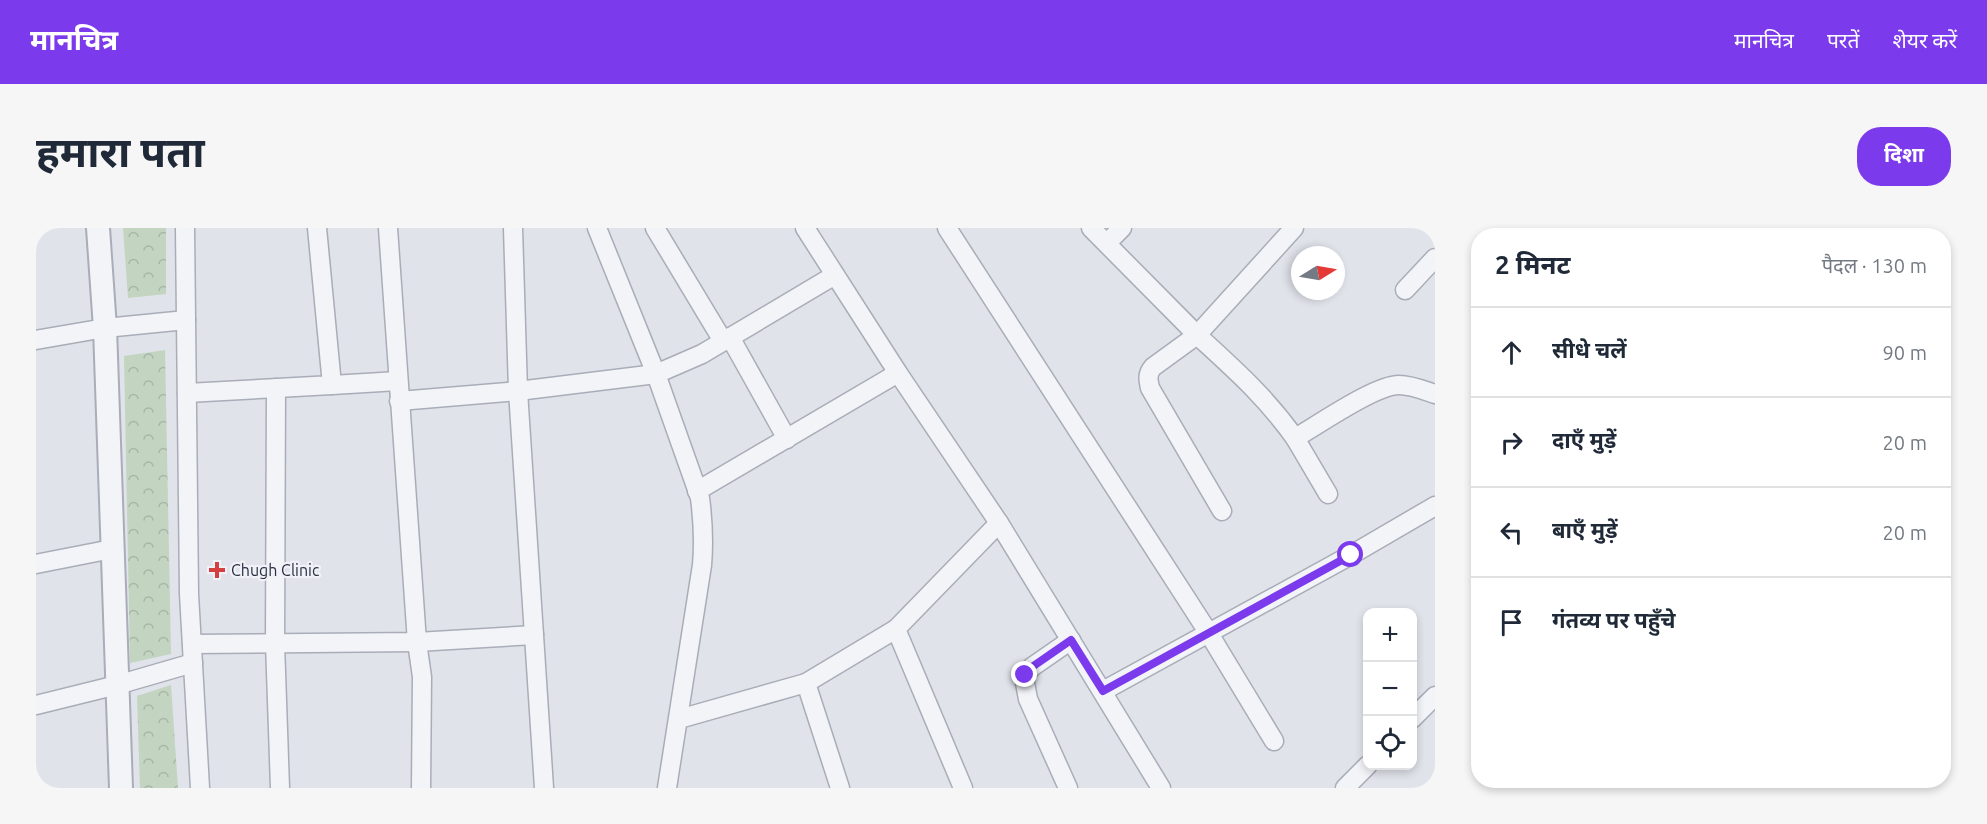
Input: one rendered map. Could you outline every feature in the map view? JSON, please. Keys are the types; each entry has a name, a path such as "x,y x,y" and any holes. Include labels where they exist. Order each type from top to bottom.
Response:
{"street":[{"path":"98,228 105,328 121,788"},
{"path":"185,228 189,594 200,788"},
{"path":"317,228 332,385"},
{"path":"388,228 417,642 422,677 421,788"},
{"path":"513,228 518,391 544,788"},
{"path":"597,228 656,374 697,491 703,517 702,565 667,788"},
{"path":"655,228 787,439"},
{"path":"805,228 898,373 999,523 1161,788"},
{"path":"947,228 1208,632 1274,741"},
{"path":"1091,228 1275,410 1295,438 1328,494"},
{"path":"1107,243 1122,228"},
{"path":"1222,511 1150,388 1149,371 1197,335 1294,228"},
{"path":"1405,290 1435,258"},
{"path":"399,401 518,391 656,374 702,354 835,275"},
{"path":"36,340 105,328 186,320"},
{"path":"697,491 898,373"},
{"path":"187,393 398,381"},
{"path":"1295,438 1388,386 1401,385 1435,394"},
{"path":"276,388 275,643 280,788"},
{"path":"1103,691 1351,555 1435,506"},
{"path":"679,719 806,682 896,629 999,523"},
{"path":"36,564 112,549"},
{"path":"896,629 963,788"},
{"path":"192,644 417,642 534,635"},
{"path":"1068,788 1028,699 1025,675 1032,667 1071,640"},
{"path":"36,705 193,663"},
{"path":"806,682 840,788"},
{"path":"1416,716 1435,696"},
{"path":"1345,788 1363,770"}],"green space":[{"path":"123,228 166,228 166,294 128,298"},
{"path":"165,350 171,654 130,663 124,356"},
{"path":"171,685 178,788 140,788 137,696"}],"place":[{"name":"Chugh Clinic","path":"217,570"}],"route":[{"path":"1025,675 1032,667 1071,640 1103,691 1351,555"}]}
